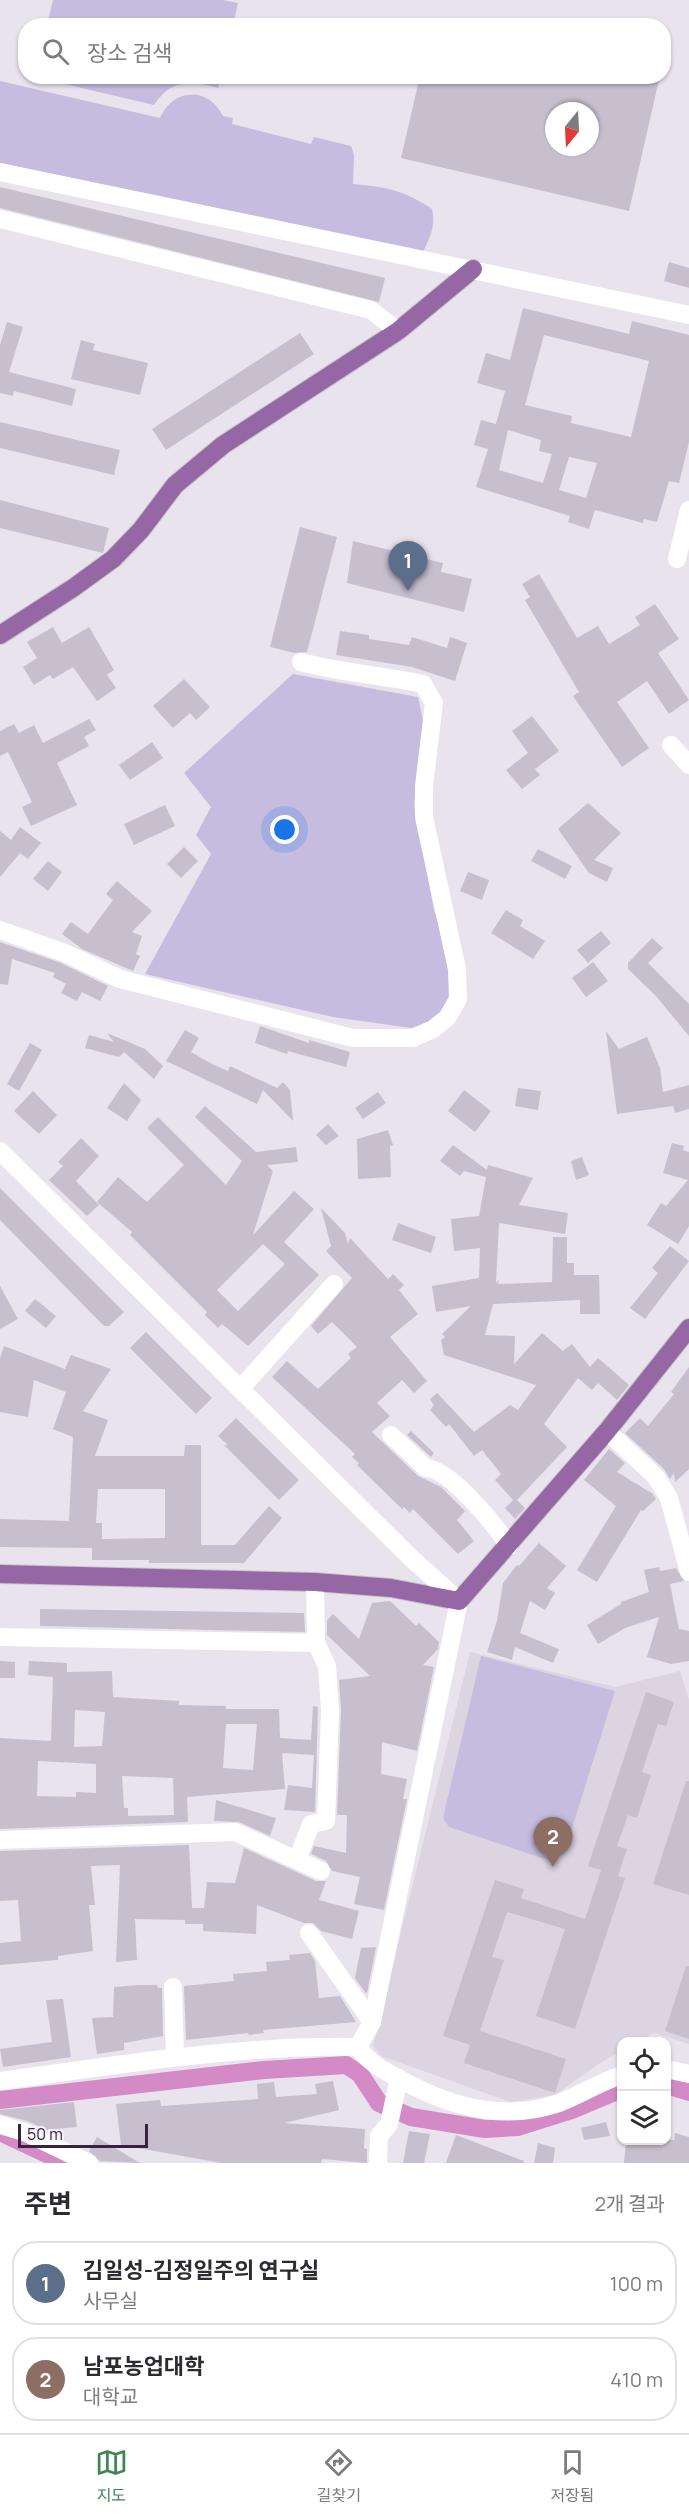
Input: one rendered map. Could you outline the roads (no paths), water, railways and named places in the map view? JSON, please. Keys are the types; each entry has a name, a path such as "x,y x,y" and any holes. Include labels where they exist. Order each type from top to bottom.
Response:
{"main road":[{"path":"0,635 113,559 141,530 175,485 224,445 398,331 473,269"},
{"path":"0,1574 315,1582 391,1588 459,1601 608,1431 689,1328"}],"street":[{"path":"0,172 689,315"},
{"path":"0,219 371,310 398,331"},
{"path":"677,559 689,510"},
{"path":"0,930 65,953 120,979 353,1038 413,1038 433,1029 447,1018 458,999 457,969 424,817 424,786 434,703 423,684 383,675 329,670 301,662"},
{"path":"672,745 689,765"},
{"path":"0,1151 410,1557 459,1601 372,2022 358,2047"},
{"path":"241,1388 334,1284"},
{"path":"608,1431 656,1478 669,1498 689,1572"},
{"path":"391,1435 426,1468 435,1468 455,1486 495,1524 509,1546"},
{"path":"297,1860 310,1824 327,1821 330,1710 327,1666 316,1643 315,1582"},
{"path":"0,1637 316,1643"},
{"path":"0,1840 235,1832 321,1871"},
{"path":"309,1933 372,2022"},
{"path":"173,1987 175,2057"},
{"path":"0,2081 175,2057 306,2046 358,2047"},
{"path":"358,2047 366,2059 398,2087 473,2109 500,2112 558,2103 617,2078"},
{"path":"671,2070 689,2074"},
{"path":"378,2163 380,2136 389,2124 398,2087"},
{"path":"0,2125 24,2132 89,2163"}],"waterway":[{"path":"0,2100 264,2070 346,2065 360,2074 379,2103 411,2117 485,2129 518,2127 572,2110 617,2091"},
{"path":"671,2087 689,2092"},
{"path":"0,2132 66,2163"}],"place":[{"name":"김일성-김정일주의 연구실","path":"408,591"},
{"name":"남포농업대학","path":"553,1867"}]}
